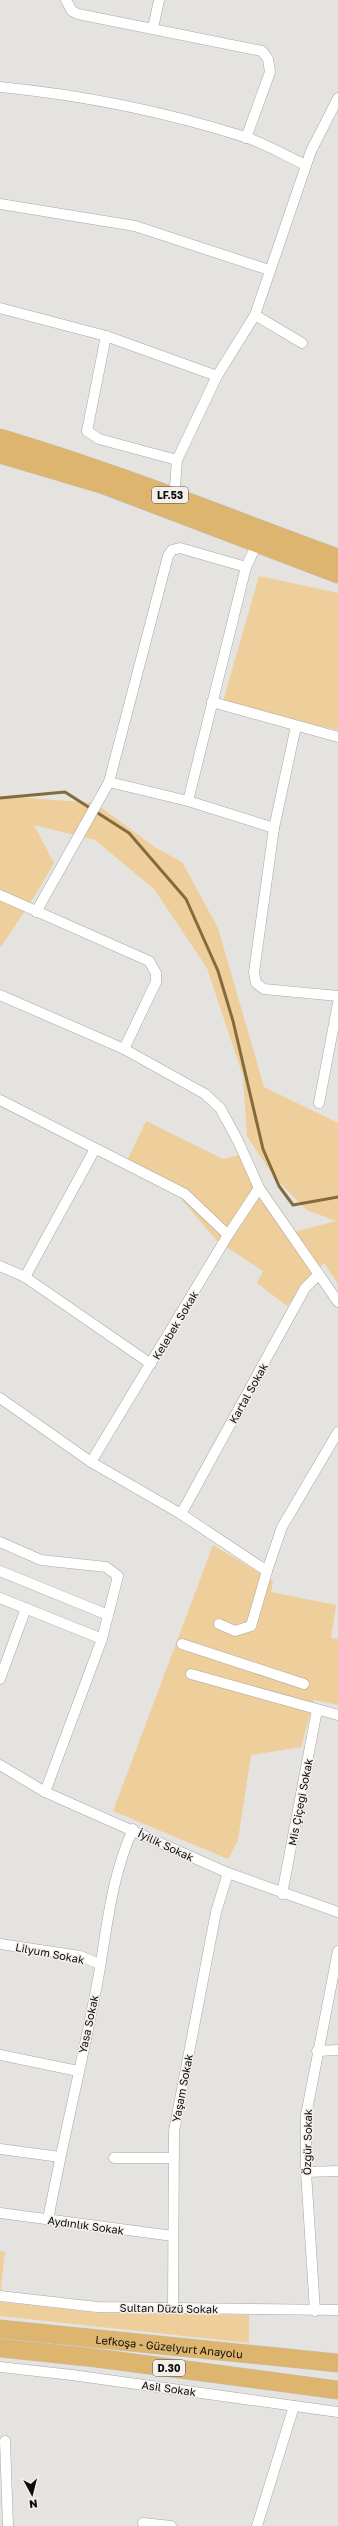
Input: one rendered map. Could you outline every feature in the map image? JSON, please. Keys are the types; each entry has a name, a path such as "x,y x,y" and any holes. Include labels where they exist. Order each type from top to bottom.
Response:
{"highway":[{"name":"LF.53","path":"0,438 56,454 174,496 338,558"},
{"name":"LF.53","path":"0,454 104,485 338,574"},
{"path":"0,458 104,485"},
{"name":"Lefkoşa - Güzelyurt Anayolu","path":"0,2329 338,2363"},
{"name":"Lefkoşa - Güzelyurt Anayolu","path":"0,2348 96,2358 338,2390"}],"street":[{"path":"66,0 72,11 78,14 258,49 264,53 270,65 270,72 246,138"},
{"path":"153,28 159,0"},
{"path":"0,88 57,93 154,113 246,138 306,165"},
{"path":"174,496 177,460 217,376 255,315 269,270 306,165 337,104"},
{"path":"0,204 135,226 269,270"},
{"path":"0,308 106,336 217,376"},
{"path":"255,315 302,343"},
{"path":"106,336 87,431 99,439 177,460"},
{"path":"188,801 246,567 257,544"},
{"path":"36,912 108,786 168,556 172,550 180,548 246,567"},
{"path":"212,702 338,737"},
{"path":"296,726 274,828 254,972 256,983 264,989 338,996"},
{"path":"108,786 188,801 274,828"},
{"path":"0,895 149,961 156,973 156,982 124,1049"},
{"path":"0,995 124,1049 205,1094 220,1108 238,1141 259,1188 338,1302"},
{"path":"319,1104 338,1003"},
{"path":"0,1100 95,1149 156,1177 185,1194 228,1235"},
{"path":"25,1277 95,1149"},
{"name":"Kelebek Sokak","path":"91,1462 228,1235 259,1188"},
{"path":"0,1266 25,1277 151,1364"},
{"name":"Kartal Sokak","path":"181,1514 305,1288 318,1275"},
{"path":"0,1398 91,1462 181,1514 267,1570"},
{"path":"219,1624 235,1631 251,1626 267,1570 282,1527 338,1432"},
{"path":"0,1542 41,1560 106,1567 118,1576 102,1640 45,1792"},
{"path":"0,1571 108,1615"},
{"path":"0,1598 102,1640"},
{"path":"0,1679 26,1608"},
{"path":"182,1644 304,1684"},
{"path":"191,1674 338,1715"},
{"name":"Mis Çiçeği Sokak","path":"282,1894 317,1710"},
{"name":"İyilik Sokak","path":"0,1765 45,1792 133,1829 228,1873 282,1894 338,1912"},
{"name":"Yasa Sokak","path":"48,2220 100,1964 110,1901 123,1850 133,1829"},
{"name":"Yaşam Sokak","path":"173,2308 172,2236 174,2132 216,1912 228,1873"},
{"name":"Lilyum Sokak","path":"0,1944 80,1956 100,1964"},
{"name":"Özgür Sokak","path":"315,2311 306,2172 306,2115 317,2051 338,1951"},
{"path":"317,2051 338,2050"},
{"path":"0,2055 78,2071"},
{"path":"0,2149 60,2157"},
{"path":"114,2158 173,2158"},
{"path":"306,2172 338,2171"},
{"name":"Aydınlık Sokak","path":"0,2213 172,2236"},
{"name":"Sultan Düzü Sokak","path":"0,2296 97,2307 315,2311 338,2310"},
{"name":"Asil Sokak","path":"0,2367 338,2412"},
{"path":"257,2526 294,2406"},
{"path":"5,2441 8,2526"},
{"path":"143,2523 171,2526"}],"shaded area":[{"path":"259,576 338,593 338,730 222,705"},
{"path":"0,796 95,803 156,848 182,862 218,928 264,1087 338,1123 338,1284 324,1263 287,1306 257,1283 263,1271 216,1240 178,1195 124,1167 146,1121 223,1159 243,1154 294,1232 336,1221 307,1210 274,1177 247,1136 243,1076 207,968 154,889 95,840 34,825 54,863 34,897 0,948"},
{"path":"213,1545 273,1581 271,1592 336,1605 331,1638 338,1639 338,1705 314,1700 301,1747 251,1755 238,1840 228,1859 113,1811"},
{"path":"0,2251 5,2252 0,2297"},
{"path":"0,2302 100,2313 249,2315 249,2343 0,2316"}],"waterway":[{"path":"0,798 65,792 129,833 186,899 218,971 233,1021 263,1149 279,1186 293,1205 338,1197"}]}
